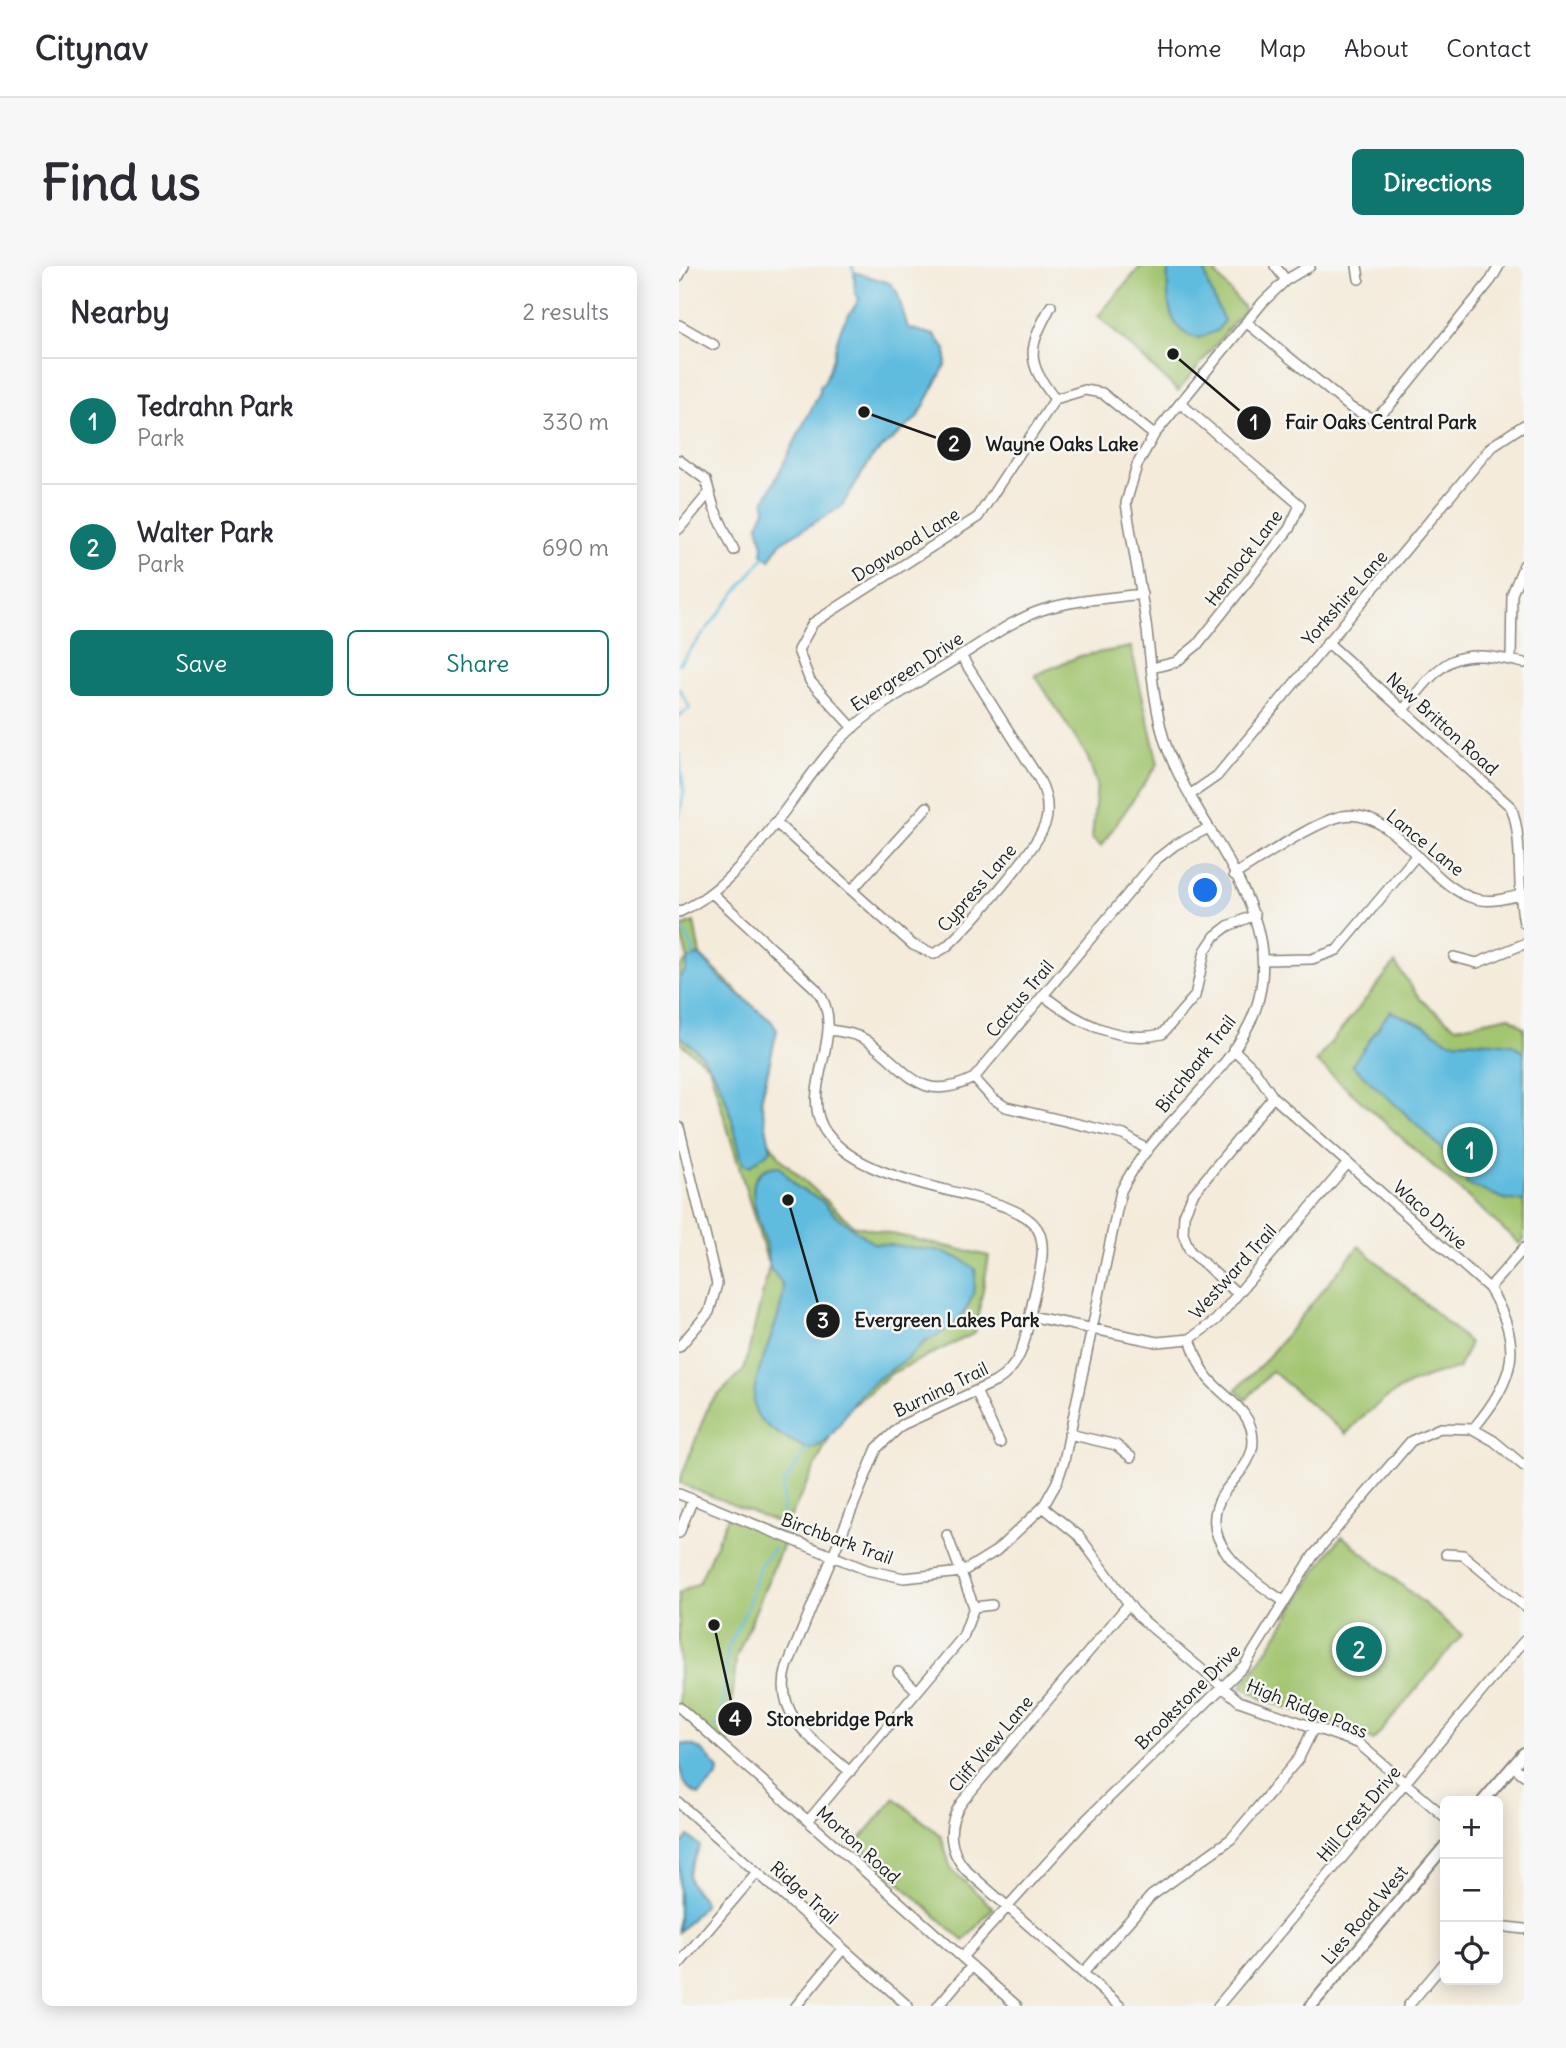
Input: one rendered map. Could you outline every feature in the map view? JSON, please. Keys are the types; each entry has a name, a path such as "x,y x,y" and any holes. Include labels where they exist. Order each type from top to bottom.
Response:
{"street":[{"path":"679,276 684,266"},
{"path":"1276,266 1286,280"},
{"name":"Birchbark Trail","path":"679,1494 832,1556 896,1577 962,1572 1003,1546 1044,1507 1057,1482 1118,1200 1133,1169 1233,1049 1255,1010 1263,960 1255,915 1164,739 1126,503 1137,465 1154,435 1246,322 1286,280 1310,266"},
{"path":"1357,266 1359,279"},
{"path":"1246,322 1350,408 1374,419 1390,405 1491,280 1499,266"},
{"path":"1051,306 1034,344 1033,357 1037,376 1055,400 1085,390 1102,393 1154,435"},
{"path":"679,325 714,345"},
{"name":"Dogwood Lane","path":"798,650 809,629 822,617 978,517 1055,400"},
{"name":"Hemlock Lane","path":"1152,668 1176,662 1197,645 1289,529 1300,505 1180,403"},
{"name":"Yorkshire Lane","path":"1191,794 1217,776 1327,642 1372,594 1492,446 1524,425"},
{"path":"679,460 706,480 734,550"},
{"path":"679,528 709,493"},
{"path":"1511,660 1512,594 1524,565"},
{"name":"Evergreen Drive","path":"679,912 713,894 775,822 830,751 853,728 961,656 1038,611 1088,600 1142,594"},
{"name":"New Britton Road","path":"1327,642 1514,811 1520,829 1524,923"},
{"path":"788,651 798,650 810,681 853,728"},
{"path":"1403,710 1432,675 1452,660 1482,654 1524,663"},
{"name":"Cypress Lane","path":"775,822 913,945 934,954 952,942 1040,837 1047,814 1043,786 961,656"},
{"path":"852,890 927,807"},
{"name":"Lance Lane","path":"1234,875 1332,819 1347,816 1375,822 1472,898 1498,900 1522,895"},
{"name":"Cactus Trail","path":"974,1078 1162,854 1209,828"},
{"path":"1263,960 1312,959 1337,950 1416,856"},
{"name":"Burning Trail","path":"713,894 816,989 827,1008 830,1030 816,1108 828,1135 849,1155 882,1174 1007,1206 1035,1225 1042,1241 1041,1262 1030,1316 1022,1351 1013,1369 977,1391 902,1425 884,1439 872,1458 787,1667 782,1690 788,1712 796,1724 850,1772"},
{"path":"1043,995 1083,1023 1131,1035 1162,1034 1195,996 1205,951 1215,936 1228,926 1255,915"},
{"path":"1454,957 1477,963 1524,944"},
{"path":"830,1030 866,1040 910,1079 926,1087 946,1089 974,1078 992,1098 1006,1107 1124,1135 1148,1150"},
{"name":"Waco Drive","path":"1233,1049 1254,1069 1273,1097 1506,1305 1517,1323 1521,1344 1520,1359 1512,1382 1473,1429"},
{"path":"1238,1294 1190,1251 1182,1234 1184,1215 1193,1194 1273,1097"},
{"path":"679,1127 717,1284 709,1312 679,1347"},
{"name":"Westward Trail","path":"1030,1316 1157,1342 1190,1339 1211,1325 1348,1163"},
{"path":"1489,1288 1524,1248"},
{"path":"1190,1339 1206,1376 1243,1412 1253,1441 1245,1466 1226,1490 1216,1509 1218,1540 1233,1561 1285,1602"},
{"path":"977,1391 1000,1443"},
{"path":"1473,1429 1494,1441 1524,1466"},
{"name":"Brookstone Drive","path":"962,1957 1087,1819 1251,1658 1313,1556 1402,1450 1415,1438 1434,1430 1473,1429"},
{"path":"1069,1434 1116,1445 1131,1457"},
{"path":"679,1533 693,1499"},
{"name":"High Ridge Pass","path":"1044,1507 1079,1536 1128,1605 1223,1687 1250,1707 1358,1743 1440,1813"},
{"path":"808,1821 963,1637 974,1607 947,1535"},
{"path":"1446,1554 1463,1555 1524,1606"},
{"path":"974,1607 992,1605"},
{"name":"Cliff View Lane","path":"1008,1907 959,1862 950,1838 954,1816 962,1802 1128,1605"},
{"name":"Hill Crest Drive","path":"1218,2006 1524,1642"},
{"path":"898,1672 917,1691"},
{"name":"Morton Road","path":"680,1709 1017,2006"},
{"path":"1083,1973 1150,1896 1231,1839 1299,1758 1314,1727"},
{"path":"1487,1796 1524,1753"},
{"path":"1513,1766 1524,1775"},
{"name":"Ridge Trail","path":"679,1803 908,2006"},
{"name":"Lies Road West","path":"1311,2006 1440,1852"},
{"path":"679,1964 682,1953 757,1872"},
{"path":"1008,1907 1120,2006"},
{"path":"1503,1927 1524,1929"},
{"path":"796,2006 843,1949"},
{"path":"937,2006 972,1966"},
{"path":"1408,2006 1440,1968"}],"green space":[{"path":"1141,266 1215,266 1216,274 1245,309 1178,391 1098,316"},
{"path":"1131,647 1158,764 1101,846 1092,839 1097,784 1087,756 1035,675 1080,656"},
{"path":"694,922 700,955 777,1030 761,1101 767,1139 783,1161 853,1225 989,1256 975,1333 892,1373 840,1416 786,1526 679,1483 709,1404 744,1370 769,1267 709,1066 679,1042 679,968 688,959 679,928"},
{"path":"1395,963 1421,1000 1456,1027 1509,1016 1524,1028 1524,1239 1520,1244 1316,1061"},
{"path":"1359,1246 1470,1343 1458,1369 1426,1377 1396,1392 1370,1411 1346,1434 1272,1371 1246,1400 1236,1389 1264,1362"},
{"path":"729,1514 786,1537 736,1658 728,1750 679,1707 679,1593 699,1583"},
{"path":"1342,1536 1462,1635 1373,1741 1359,1732 1263,1699 1241,1686"},
{"path":"895,1798 941,1836 951,1869 993,1908 964,1941 856,1844"}],"water":[{"path":"1168,266 1204,266 1208,285 1224,321 1217,331 1199,338 1188,335 1179,328 1168,299"},
{"path":"854,272 890,283 897,292 908,328 934,335 946,349 946,364 918,417 873,456 841,507 780,543 770,560 762,554 758,525 765,510 764,502 820,392 820,385 829,370 842,326 859,298 855,294"},
{"path":"700,955 722,980 771,1021 777,1030 761,1101 771,1150 750,1166 743,1164 729,1108 711,1069 701,1054 679,1035 679,978 685,971 688,959"},
{"path":"1390,1011 1423,1025 1448,1041 1512,1044 1524,1052 1524,1201 1507,1200 1467,1184 1463,1174 1436,1143 1352,1065"},
{"path":"779,1166 798,1188 821,1200 834,1214 873,1243 940,1251 961,1259 975,1269 973,1293 957,1321 923,1343 908,1358 873,1383 854,1402 828,1439 815,1448 807,1449 780,1435 762,1421 754,1404 759,1373 782,1302 783,1288 769,1266 766,1244 755,1209 754,1185 757,1176 766,1169"},
{"path":"685,1744 700,1749 718,1770 717,1777 699,1795 687,1787 681,1775 679,1746"},
{"path":"688,1836 700,1846 689,1879 704,1900 704,1905 679,1932 679,1848"}],"waterway":[{"path":"852,266 854,272"},
{"path":"679,664 765,556"},
{"path":"679,688 690,708 679,716"},
{"path":"679,754 684,792 679,817"},
{"path":"684,931 693,948 693,957"},
{"path":"782,1519 783,1485 807,1449"},
{"path":"716,1728 721,1716 728,1648 747,1608 760,1565 774,1548"}],"place":[{"name":"Fair Oaks Central Park","path":"1173,354"},
{"name":"Wayne Oaks Lake","path":"864,412"},
{"name":"Tedrahn Park","path":"1470,1150"},
{"name":"Evergreen Lakes Park","path":"788,1200"},
{"name":"Stonebridge Park","path":"714,1625"},
{"name":"Walter Park","path":"1359,1649"}]}
